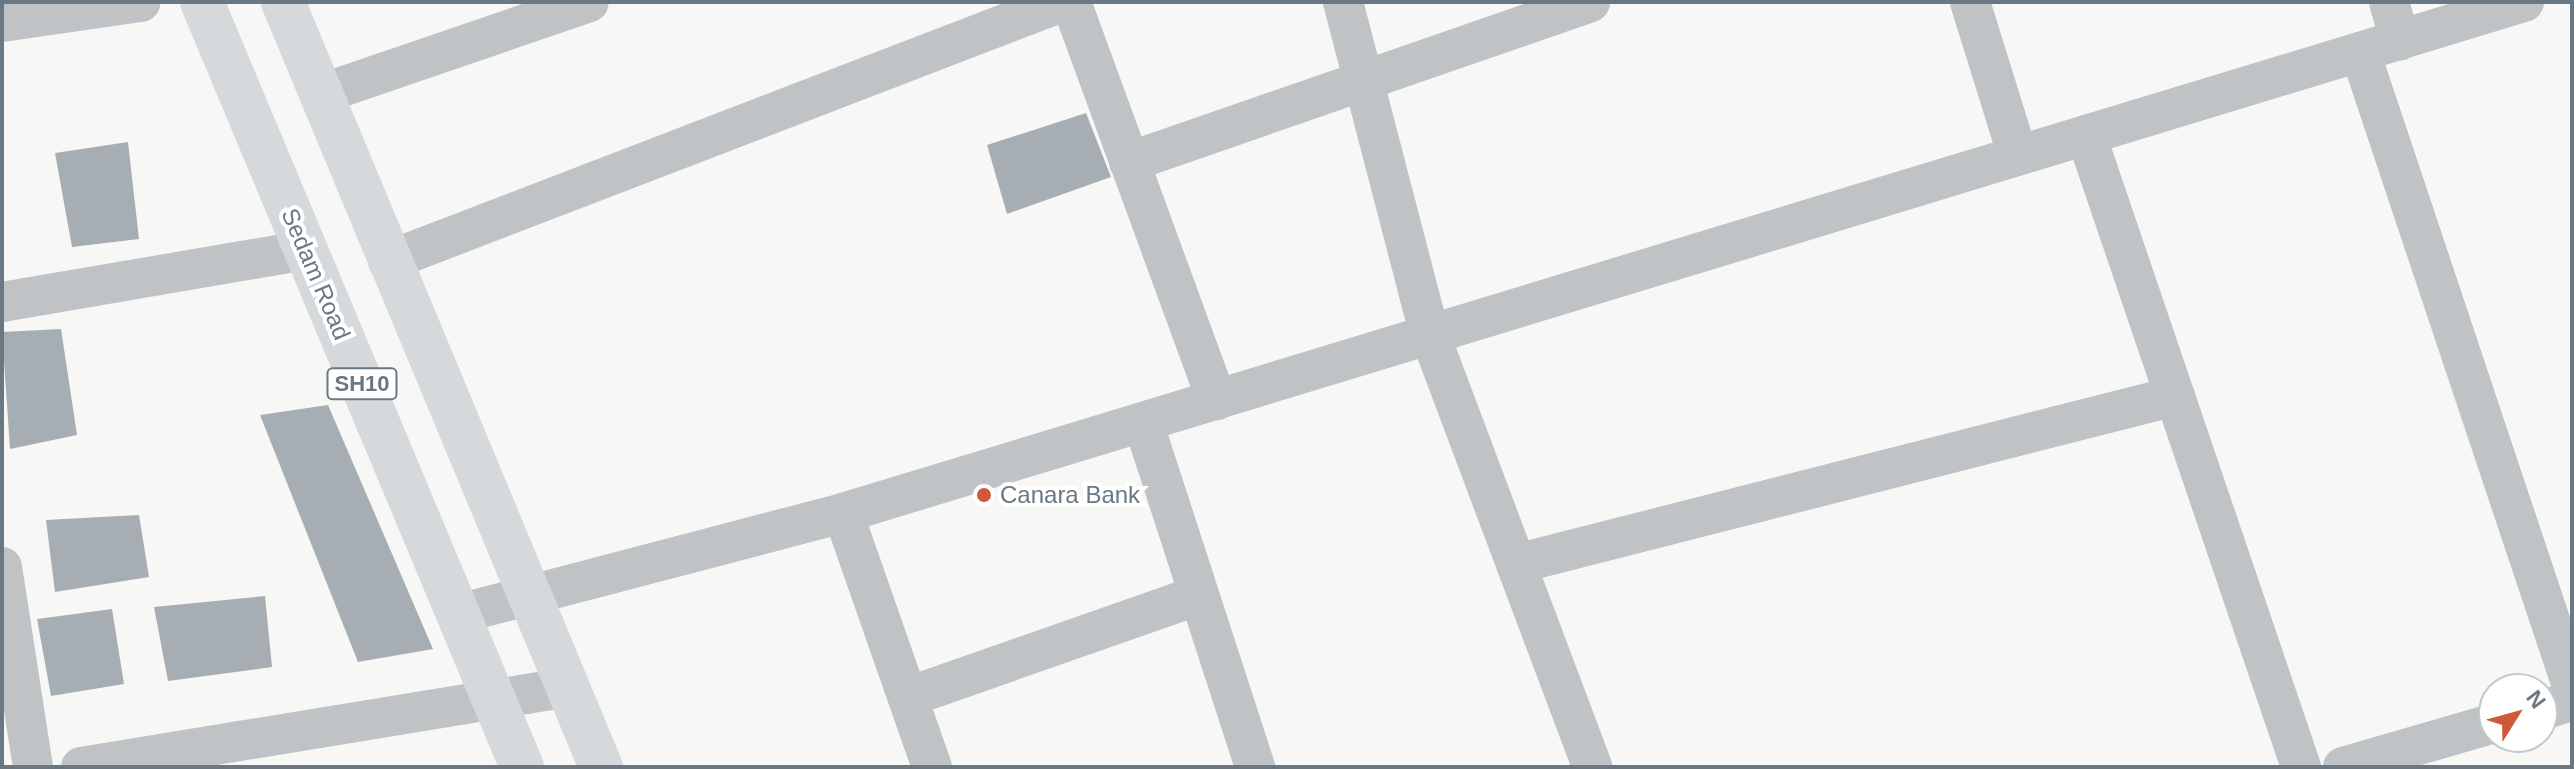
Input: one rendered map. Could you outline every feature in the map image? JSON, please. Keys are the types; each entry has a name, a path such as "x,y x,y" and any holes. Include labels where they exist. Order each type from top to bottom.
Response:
{"main road":[{"name":"Sedam Road","path":"202,2 522,767"},
{"name":"SH10","path":"283,2 388,261 601,767"}],"street":[{"path":"2,22 141,2"},
{"path":"321,94 589,2"},
{"path":"388,261 1062,2"},
{"path":"1071,2 1217,400"},
{"path":"1343,2 1430,335 1592,767"},
{"path":"1129,162 1363,78 1590,2"},
{"path":"1970,2 2018,156"},
{"path":"2389,2 2400,40"},
{"path":"458,614 843,513 2524,2"},
{"path":"2360,52 2572,686"},
{"path":"2086,135 2301,767"},
{"path":"2,302 306,250"},
{"path":"1516,564 2175,396"},
{"path":"1143,422 1255,767"},
{"path":"843,513 932,767"},
{"path":"2,567 33,767"},
{"path":"908,697 1199,595"},
{"path":"81,767 567,687"},
{"path":"2343,767 2478,728"}],"building":[{"path":"1086,113 1111,177 1007,214 987,145"},
{"path":"128,142 139,239 72,247 55,153"},
{"path":"61,329 77,435 10,449 2,332"},
{"path":"328,405 433,649 358,662 260,415"},
{"path":"139,515 149,577 55,592 46,520"},
{"path":"265,596 272,667 168,681 154,607"},
{"path":"112,609 124,684 51,696 37,619"}],"place":[{"name":"Canara Bank","path":"984,495"}]}
